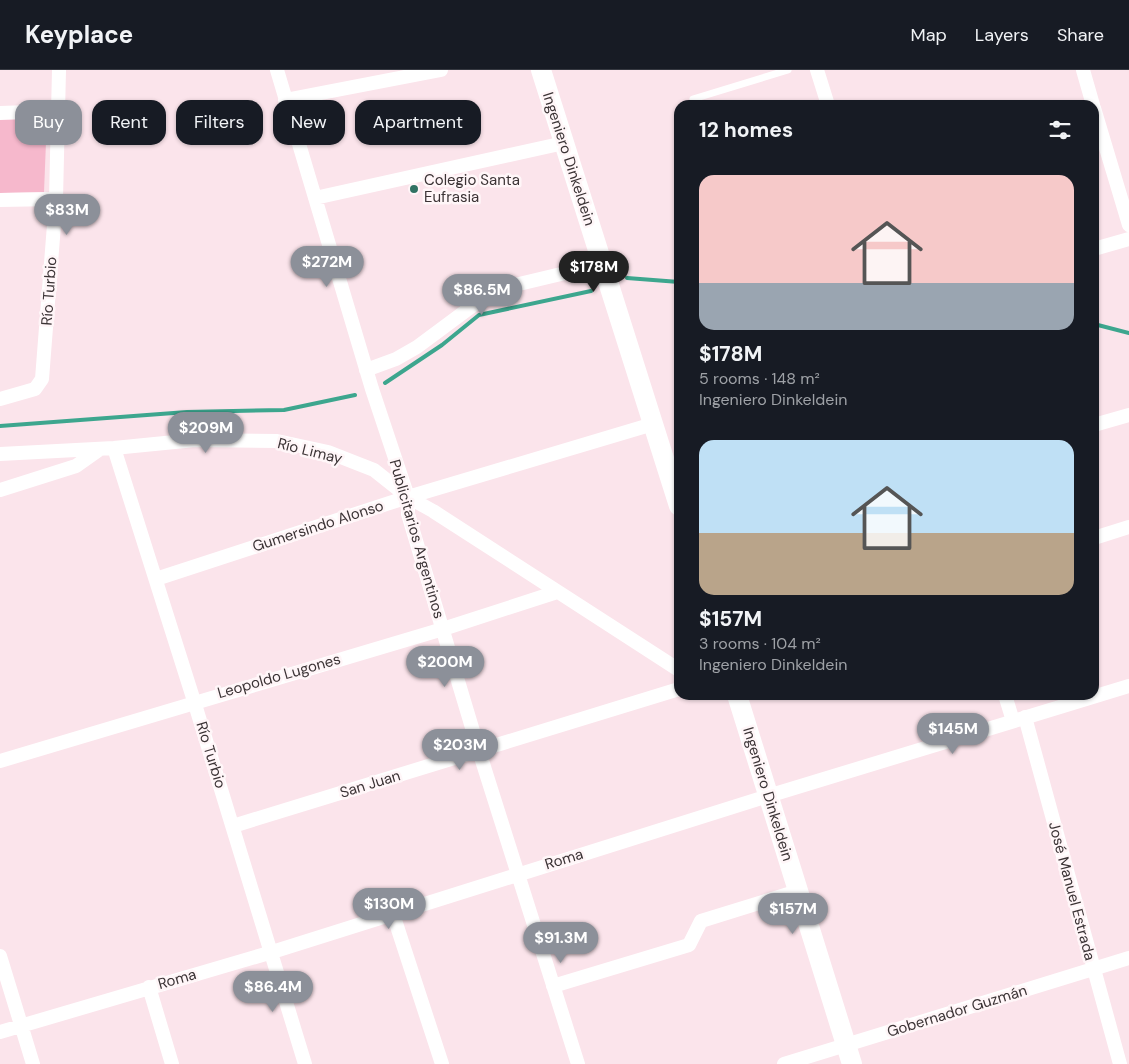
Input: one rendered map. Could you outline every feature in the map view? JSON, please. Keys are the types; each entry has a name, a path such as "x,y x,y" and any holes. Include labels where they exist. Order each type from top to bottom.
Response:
{"main road":[{"name":"Ingeniero Dinkeldein","path":"541,70 674,490"},
{"name":"Ingeniero Dinkeldein","path":"739,700 849,1055"}],"street":[{"name":"Río Turbio","path":"58,100 59,70"},
{"name":"Publicitarios Argentinos","path":"277,70 285,100"},
{"path":"285,100 441,70"},
{"path":"817,70 826,100"},
{"path":"1084,70 1092,100"},
{"path":"0,113 15,112"},
{"path":"1099,126 1129,225"},
{"path":"315,198 564,143"},
{"name":"Río Turbio","path":"0,399 34,389 42,380 56,199 57,145"},
{"name":"Publicitarios Argentinos","path":"299,145 366,370 408,497 408,514 479,751 578,1064"},
{"path":"0,200 56,199"},
{"path":"1099,248 1129,239"},
{"path":"366,370 396,359 417,347 483,298 502,288 603,264"},
{"path":"1099,424 1129,415"},
{"name":"Gumersindo Alonso","path":"156,579 408,497 653,424"},
{"name":"Río Limay","path":"0,454 107,448 195,440 277,441 328,452 374,470 408,497 433,511 674,667"},
{"name":"Río Turbio","path":"107,448 156,579 269,953 305,1064"},
{"path":"0,490 76,466 107,448"},
{"path":"1099,536 1129,527"},
{"name":"Leopoldo Lugones","path":"0,761 194,701 443,629 557,592"},
{"name":"Roma","path":"1099,695 1129,686"},
{"name":"San Juan","path":"232,826 674,691"},
{"name":"José Manuel Estrada","path":"1008,700 1019,719 1120,1064"},
{"name":"Roma","path":"0,1032 269,953 517,874 1082,700"},
{"path":"553,986 689,945 701,921 798,891"},
{"path":"393,914 442,1064"},
{"path":"0,956 34,1064"},
{"name":"Gobernador Guzmán","path":"784,1064 849,1055 1129,958"},
{"path":"149,987 172,1064"}],"lane":[{"path":"693,99 788,70"}],"shaded area":[{"path":"0,118 15,118 15,145 46,145 44,192 0,193"}],"waterway":[{"path":"627,278 674,282"},
{"path":"385,383 442,345 479,315 591,291"},
{"path":"1099,325 1129,333"},
{"path":"0,426 187,412 284,410 355,395"}],"place":[{"name":"Colegio Santa Eufrasia","path":"414,189"}]}
